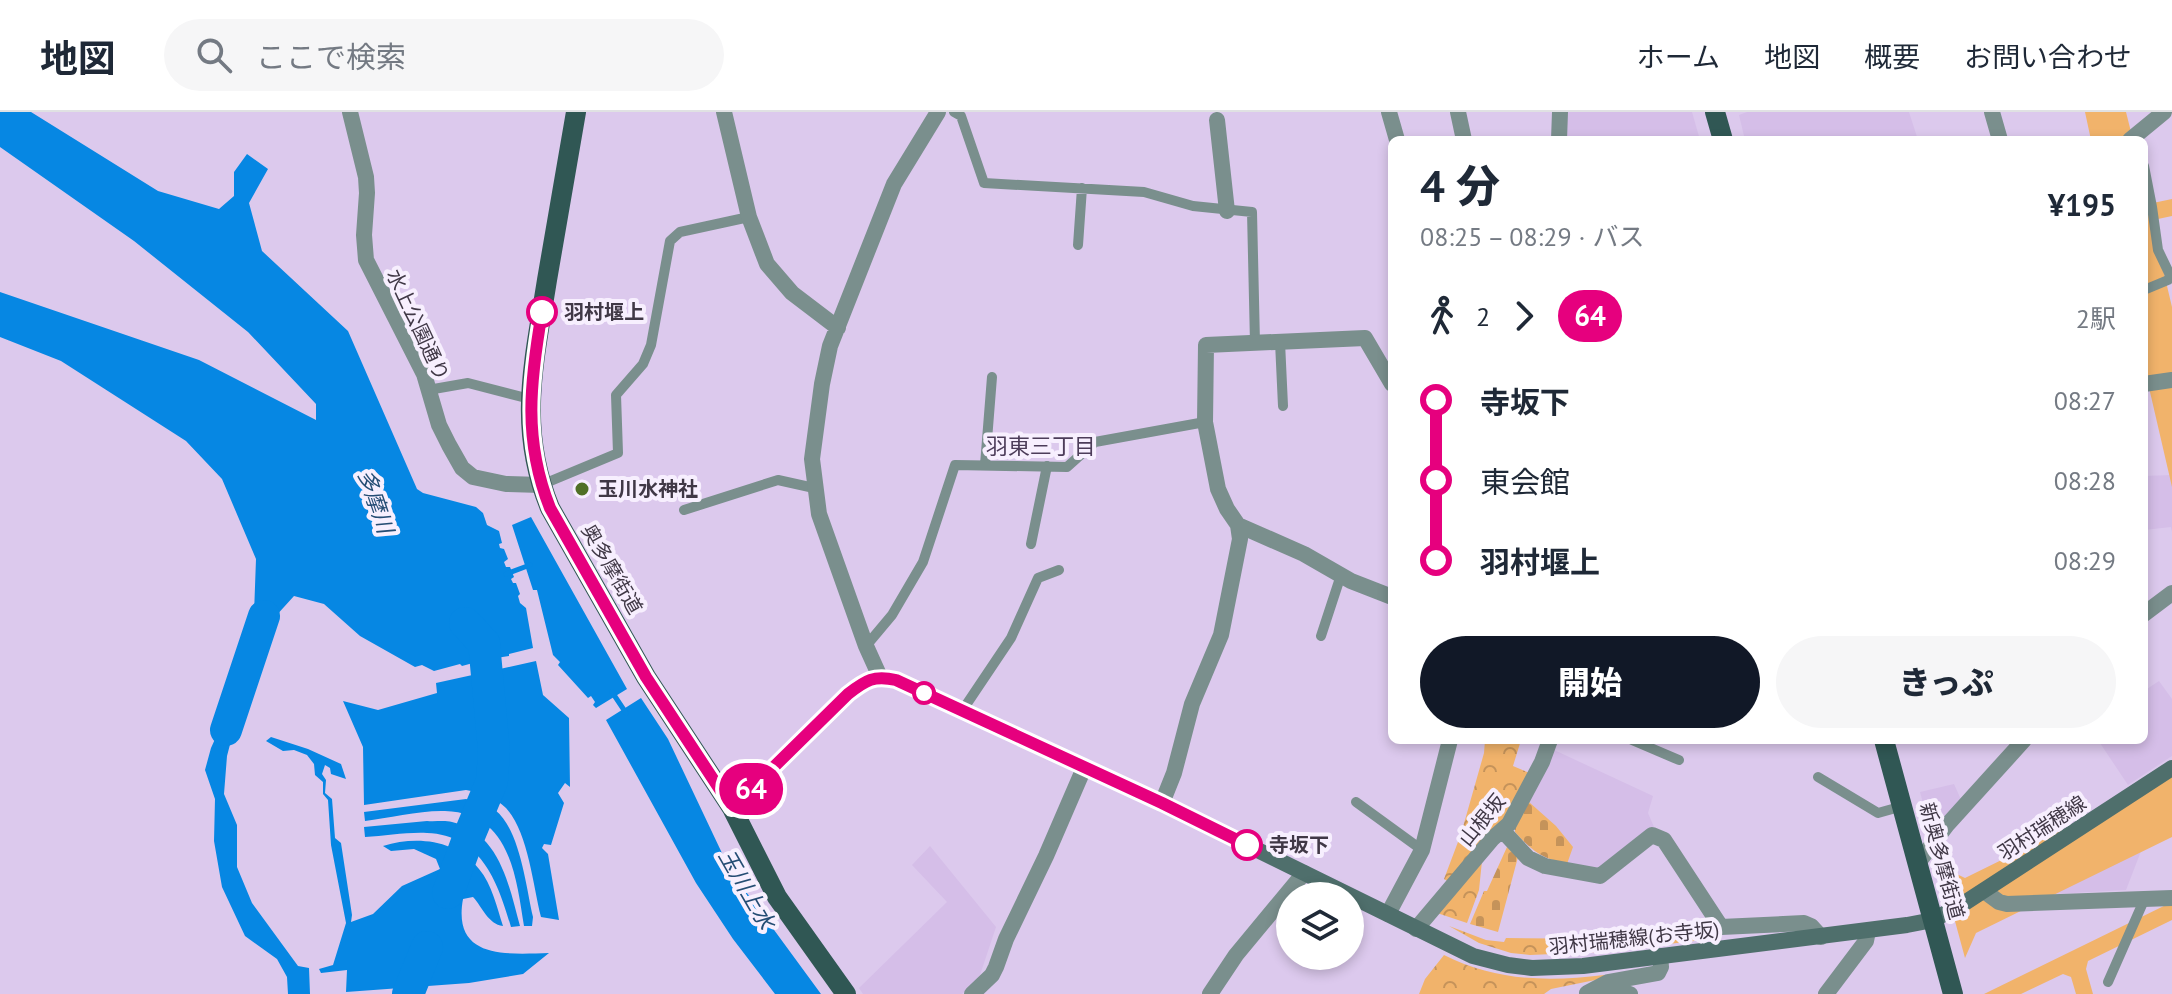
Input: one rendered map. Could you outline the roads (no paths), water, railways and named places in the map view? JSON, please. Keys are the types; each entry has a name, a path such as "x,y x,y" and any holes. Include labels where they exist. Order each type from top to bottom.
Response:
{"main road":[{"name":"奥多摩街道","path":"576,112 530,399 532,443 541,485 550,508 646,677 732,808 777,897 846,994"},
{"path":"1715,112 1722,136"},
{"path":"732,808 848,694 861,684 880,677"},
{"name":"羽村瑞穂線(お寺坂)","path":"880,677 896,680 1162,803 1473,956 1508,965 1561,968 1868,931 1933,920"},
{"name":"新奥多摩街道","path":"1885,744 1953,994"},
{"name":"羽村瑞穂線","path":"1933,920 1984,891 2172,768"}],"street":[{"name":"水上公園通り","path":"350,112 366,177 366,260 424,374 439,425 466,472 481,480 541,485"},
{"path":"724,112 749,217 767,264 792,293 838,328"},
{"path":"880,677 819,514 812,459 830,346 894,184 938,112"},
{"path":"1389,112 1396,136"},
{"path":"1458,112 1463,136"},
{"path":"1559,136 1560,112"},
{"path":"1992,112 1999,136"},
{"path":"2136,136 2164,112"},
{"path":"1217,120 1227,211"},
{"path":"1162,803 1174,773 1192,704 1224,625 1240,539 1238,525 1218,489 1205,422 1206,345 1365,338 1388,377"},
{"path":"2148,383 2172,380"},
{"path":"1238,525 1388,595"},
{"path":"2148,611 2172,593"},
{"path":"1388,914 1422,850 1449,744"},
{"name":"山根坂","path":"1416,929 1492,839 1509,824 1549,744"},
{"path":"1918,863 1947,825 2020,744"},
{"path":"972,994 996,967 1084,768"},
{"path":"1502,830 1528,858 1545,866 1600,876 1652,835 1664,840 1721,927 1804,923 1821,937"},
{"path":"1210,994 1236,955 1304,873"},
{"path":"1984,891 2007,904 2172,898"},
{"path":"1826,994 1866,941 1868,931"},
{"path":"1580,993 1608,982 1658,973 1660,956"},
{"path":"1580,993 1615,991 1630,994"}],"lane":[{"path":"954,112 961,116 984,183 1144,192 1193,206 1252,212 1255,343"},
{"path":"2148,186 2158,250 2170,275 2168,280 2148,288"},
{"path":"1078,245 1082,188"},
{"path":"541,485 618,453 616,395 643,364 651,345 670,241 680,232 749,217"},
{"path":"1280,342 1283,406"},
{"path":"985,465 992,377"},
{"path":"428,390 468,383 530,399"},
{"path":"866,646 892,615 923,562 955,465 1067,467 1095,442 1205,422"},
{"path":"1031,544 1047,466"},
{"path":"684,510 778,480 814,488"},
{"path":"962,711 1011,638 1038,578 1059,570"},
{"path":"1321,636 1341,575"},
{"path":"1641,744 1679,760"},
{"path":"1818,777 1878,813 1903,806"},
{"path":"1356,802 1422,850"},
{"path":"2108,982 2145,898"}],"water":[{"path":"0,112 31,112 158,191 219,209 234,196 234,172 247,154 268,169 249,203 262,251 348,331 417,489 476,507 483,513 487,525 499,531 500,548 504,549 508,559 504,562 514,577 511,579 516,583 520,603 526,608 533,648 434,671 422,665 415,667 360,636 324,604 294,596 274,618 254,614 256,559 222,479 186,441 61,361 0,337 0,292 199,360 316,420 316,404 248,332 134,241 0,147"},
{"path":"531,517 627,689 596,708 591,696 588,698 558,665 560,662 553,655 537,590 533,590 512,525"},
{"path":"536,661 543,695 569,718 570,787 565,783 558,793 564,803 551,845 544,844 542,848 548,854 559,920 541,917 520,831 506,808 497,801 466,790 364,805 363,747 343,701 378,710 437,693 436,683"},
{"path":"641,698 668,739 730,870 821,994 775,994 696,883 606,720"},
{"path":"220,728 233,733 227,756 224,794 237,825 237,867 252,903 298,966 309,968 310,994 288,994 287,977 277,959 245,936 222,887 214,841 215,799 205,770"},
{"path":"271,737 341,764 346,779 331,774 330,768 325,765 322,774 326,780 325,793 332,799 335,838 341,843 351,922 373,914 402,886 440,869 436,859 414,849 391,851 383,846 409,841 434,842 459,851 469,859 484,875 491,889 503,926 490,919 473,897 463,899 462,919 466,933 475,943 501,952 549,953 523,974 469,983 346,992 347,970 321,973 319,969 333,965 346,923 331,845 328,800 323,794 323,782 315,775 314,764 307,755 294,750 283,751 266,741"},
{"path":"466,799 495,810 504,819 516,844 533,917 532,926 524,926 513,868 506,850 484,823 467,814 445,811 365,821 364,812"},
{"path":"427,821 452,822 468,828 492,849 506,878 520,926 511,927 500,894 485,864 462,842 427,833 365,837 364,827"}],"waterway":[{"name":"玉川上水","path":"506,574 530,565"},
{"path":"226,730 264,616"},
{"name":"多摩川","path":"448,893 492,781 494,751 484,643 465,623"},
{"name":"玉川上水","path":"612,692 626,713"},
{"name":"多摩川","path":"408,994 427,947"}],"place":[{"name":"羽村堰上","path":"542,312"},
{"name":"玉川水神社","path":"582,489"},
{"name":"寺坂下","path":"1247,845"}],"district":[{"name":"羽東三丁目","path":"1041,446"}]}
